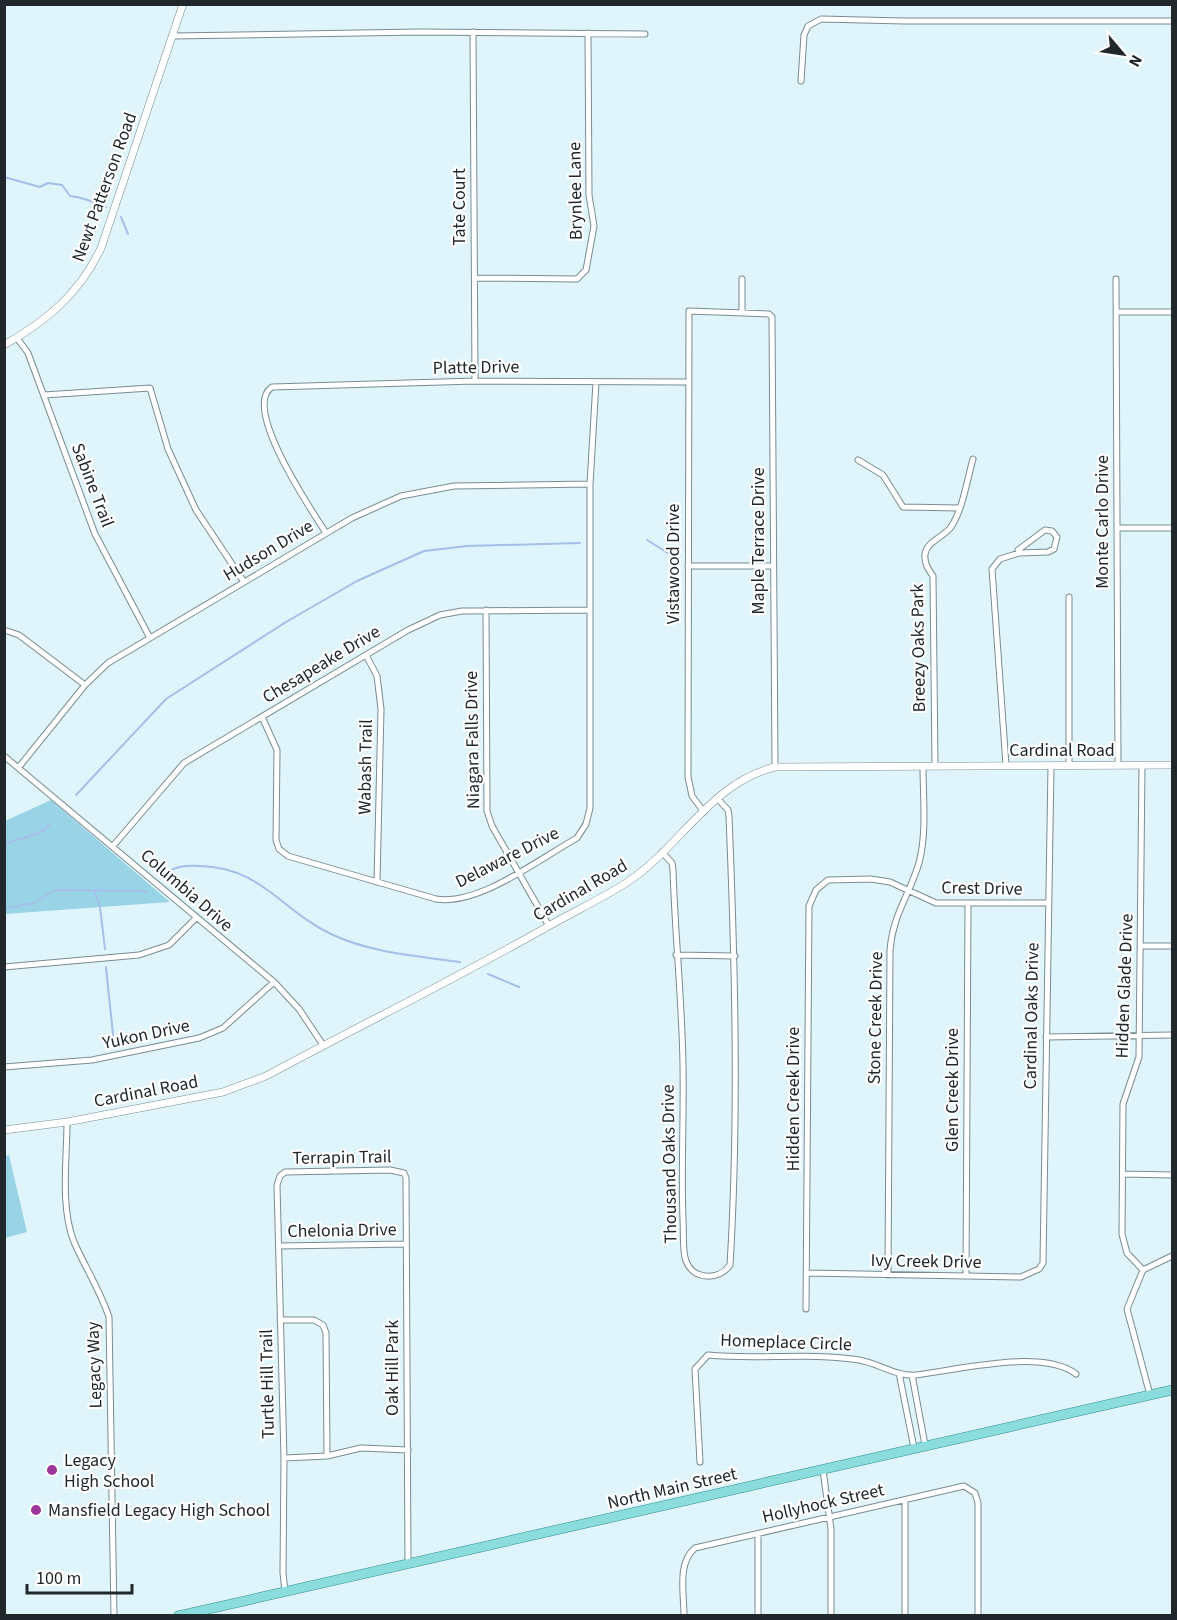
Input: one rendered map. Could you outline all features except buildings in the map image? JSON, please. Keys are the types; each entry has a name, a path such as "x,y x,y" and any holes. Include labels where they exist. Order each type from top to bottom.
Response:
{"main road":[{"name":"North Main Street","path":"178,1616 1173,1390"}],"street":[{"name":"Newt Patterson Road","path":"4,345 64,303 92,268 101,249 183,4"},
{"path":"801,81 804,35 808,26 821,19 1173,21"},
{"path":"172,36 473,32 645,34"},
{"name":"Tate Court","path":"473,32 475,381"},
{"name":"Brynlee Lane","path":"476,278 577,279 586,270 594,226 589,195 588,33"},
{"path":"742,279 742,312"},
{"name":"Monte Carlo Drive","path":"1116,279 1118,765"},
{"name":"Vistawood Drive","path":"704,812 692,796 688,777 688,312 742,312"},
{"name":"Maple Terrace Drive","path":"742,312 771,315 775,767"},
{"path":"1116,312 1173,312"},
{"name":"Sabine Trail","path":"17,338 28,353 95,534 150,638"},
{"name":"Platte Drive","path":"326,533 286,467 273,439 265,402 268,390 272,387 475,381 687,382"},
{"name":"Delaware Drive","path":"262,717 277,750 276,840 279,849 288,856 435,899 454,901 474,895 577,838 589,816 590,484 596,382"},
{"path":"44,395 150,388 168,449 196,510 244,582"},
{"name":"Breezy Oaks Park","path":"935,766 933,576 925,565 925,554 931,544 950,528 959,508 973,459"},
{"path":"858,460 883,475 903,507 959,508"},
{"name":"Hudson Drive","path":"19,767 85,685 108,663 326,533 376,506 401,496 454,486 590,484"},
{"path":"1116,528 1173,528"},
{"path":"1006,765 992,568 1000,560 1019,553 1051,550 1057,544 1057,537 1052,531 1041,532 1024,544 1018,550 1019,553"},
{"path":"688,566 774,566"},
{"path":"1069,597 1069,765"},
{"name":"Chesapeake Drive","path":"113,846 184,763 366,655 440,615 486,610 590,610"},
{"name":"Niagara Falls Drive","path":"486,610 487,811 492,826 549,926"},
{"path":"4,630 25,639 85,685"},
{"name":"Wabash Trail","path":"366,655 376,676 381,709 377,882"},
{"name":"Columbia Drive","path":"4,756 274,982 299,1009 323,1045"},
{"name":"Hidden Glade Drive","path":"1142,765 1140,1057 1123,1104 1122,1234 1127,1253 1143,1270"},
{"name":"Cardinal Road","path":"4,1131 67,1122 236,1088 323,1045 628,882 717,798 740,780 775,767 1173,765"},
{"name":"Stone Creek Drive","path":"888,1275 890,950 897,913 921,849 923,766"},
{"name":"Cardinal Oaks Drive","path":"1040,1267 1043,1258 1051,766"},
{"name":"Thousand Oaks Drive","path":"662,852 672,863 683,1066 682,1187 685,1258 693,1272 702,1276 714,1275 727,1270 730,1265 735,956 729,816 728,810 717,798"},
{"name":"Crest Drive","path":"816,890 828,880 871,879 890,882 936,903 1047,903"},
{"name":"Hidden Creek Drive","path":"806,1309 809,906 816,890"},
{"name":"Glen Creek Drive","path":"966,1276 968,903"},
{"path":"4,967 139,955 169,945 196,918"},
{"path":"1141,946 1173,946"},
{"path":"676,955 735,956"},
{"name":"Yukon Drive","path":"4,1067 92,1060 199,1038 223,1028 274,982"},
{"path":"1046,1037 1173,1035"},
{"name":"Legacy Way","path":"67,1122 67,1207 73,1240 101,1294 109,1317 114,1616"},
{"name":"Terrapin Trail","path":"280,1176 290,1171 390,1170 404,1173"},
{"name":"Oak Hill Park","path":"404,1173 406,1178 408,1564"},
{"path":"1123,1174 1173,1174"},
{"name":"Turtle Hill Trail","path":"280,1176 277,1185 285,1592"},
{"name":"Chelonia Drive","path":"279,1246 406,1244"},
{"path":"1150,1395 1127,1309 1143,1270 1173,1256"},
{"name":"Ivy Creek Drive","path":"808,1273 1021,1277 1040,1267"},
{"path":"280,1320 314,1320 323,1325 326,1333 327,1456"},
{"name":"Homeplace Circle","path":"700,1462 695,1369 708,1355 859,1360 912,1376 990,1362 1065,1366 1076,1374"},
{"path":"899,1373 914,1448"},
{"path":"912,1376 925,1445"},
{"path":"906,1410 917,1408"},
{"path":"284,1458 327,1456 361,1448 408,1449"},
{"path":"823,1470 830,1516 831,1616"},
{"name":"Hollyhock Street","path":"684,1616 685,1558 695,1548 959,1487 972,1490 978,1503 978,1616"},
{"path":"905,1500 905,1616"},
{"path":"758,1616 759,1534"}],"shaded area":[{"path":"51,800 170,902 5,914 5,821"},
{"path":"9,1155 27,1232 5,1238 5,1156"}],"waterway":[{"path":"4,177 40,187 48,183 62,185 70,196 106,207"},
{"path":"121,217 128,234"},
{"path":"647,540 671,555"},
{"path":"76,795 166,699 286,622 357,581 424,551 467,546 580,543"},
{"path":"4,844 40,833 49,825"},
{"path":"165,873 186,866 221,868 255,882 314,925 346,940 394,953 460,962"},
{"path":"4,909 33,903 56,890 147,891"},
{"path":"94,890 100,907 105,949"},
{"path":"106,967 114,1044"},
{"path":"488,974 519,987"}],"place":[{"name":"Legacy High School","path":"52,1470"},
{"name":"Mansfield Legacy High School","path":"36,1510"}]}
